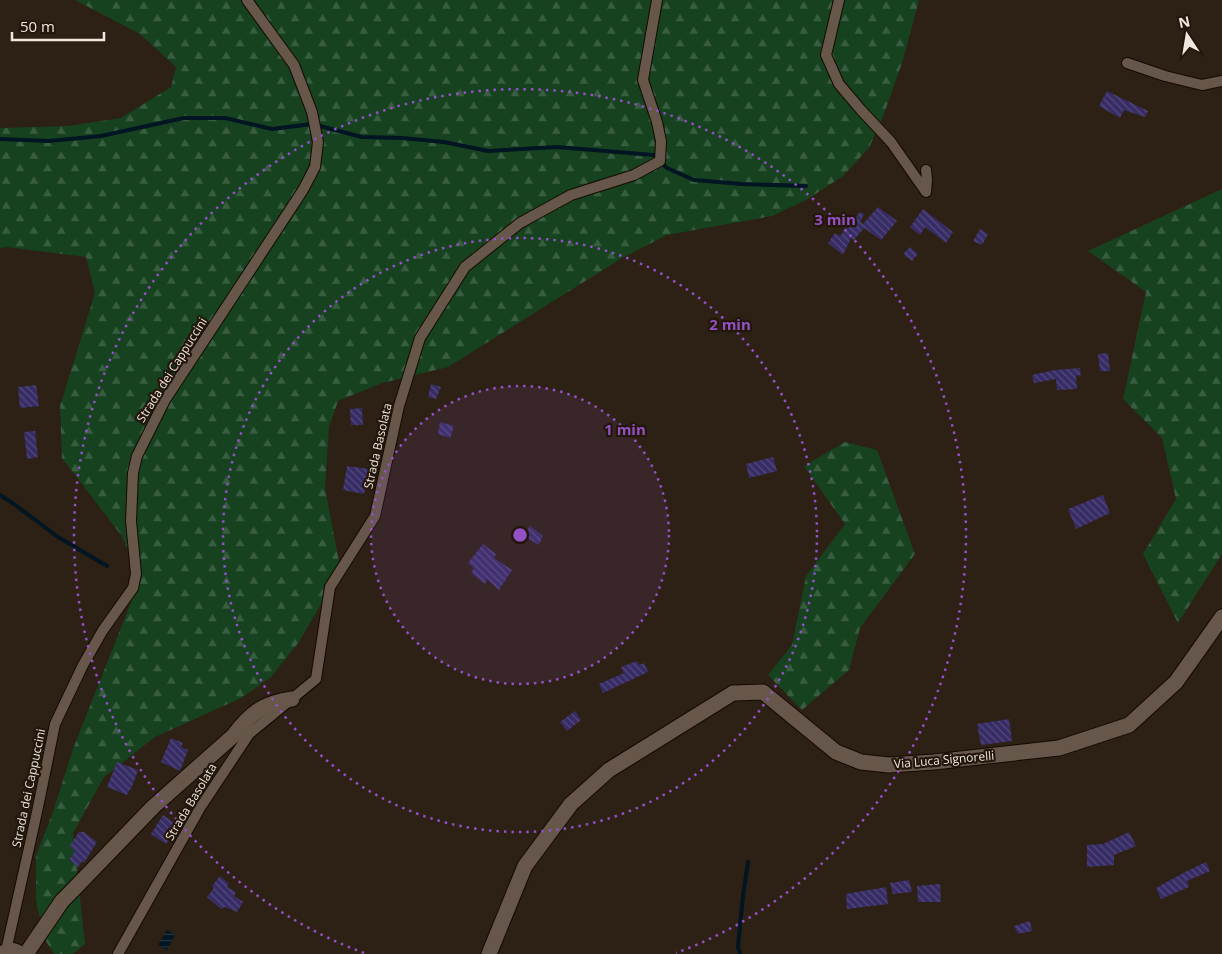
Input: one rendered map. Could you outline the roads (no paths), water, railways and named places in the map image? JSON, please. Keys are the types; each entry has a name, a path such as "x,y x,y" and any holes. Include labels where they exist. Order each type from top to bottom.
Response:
{"main road":[{"name":"Via Luca Signorelli","path":"490,954 525,866 571,804 608,770 733,693 763,692 836,752 861,762 889,765 934,762 1059,748 1129,725 1176,682 1222,617"},
{"path":"26,954 62,901 153,807 233,736 253,714 268,704 292,699"}],"street":[{"name":"Strada dei Cappuccini","path":"9,953 55,724 102,630 133,588 136,574 131,521 133,473 137,456 165,400 303,190 315,168 318,142 312,112 294,65 247,0"},
{"name":"Strada Basolata","path":"118,954 200,808 249,734 316,679 330,587 375,516 399,406 420,338 465,267 520,223 570,195 634,175 660,161 660,141 657,122 642,80 657,0"},
{"path":"839,0 826,55 839,84 891,142 926,192 926,170"},
{"path":"1127,62 1165,76 1202,85 1222,81"}],"water":[{"path":"167,930 175,935 167,950 158,945"}],"waterway":[{"path":"0,139 49,141 101,136 184,118 225,118 272,129 312,124 362,137 444,142 488,151 557,147 654,155 667,168 694,180 806,186"},
{"path":"0,495 58,537 107,566"},
{"path":"740,954 738,947 748,862"}]}
